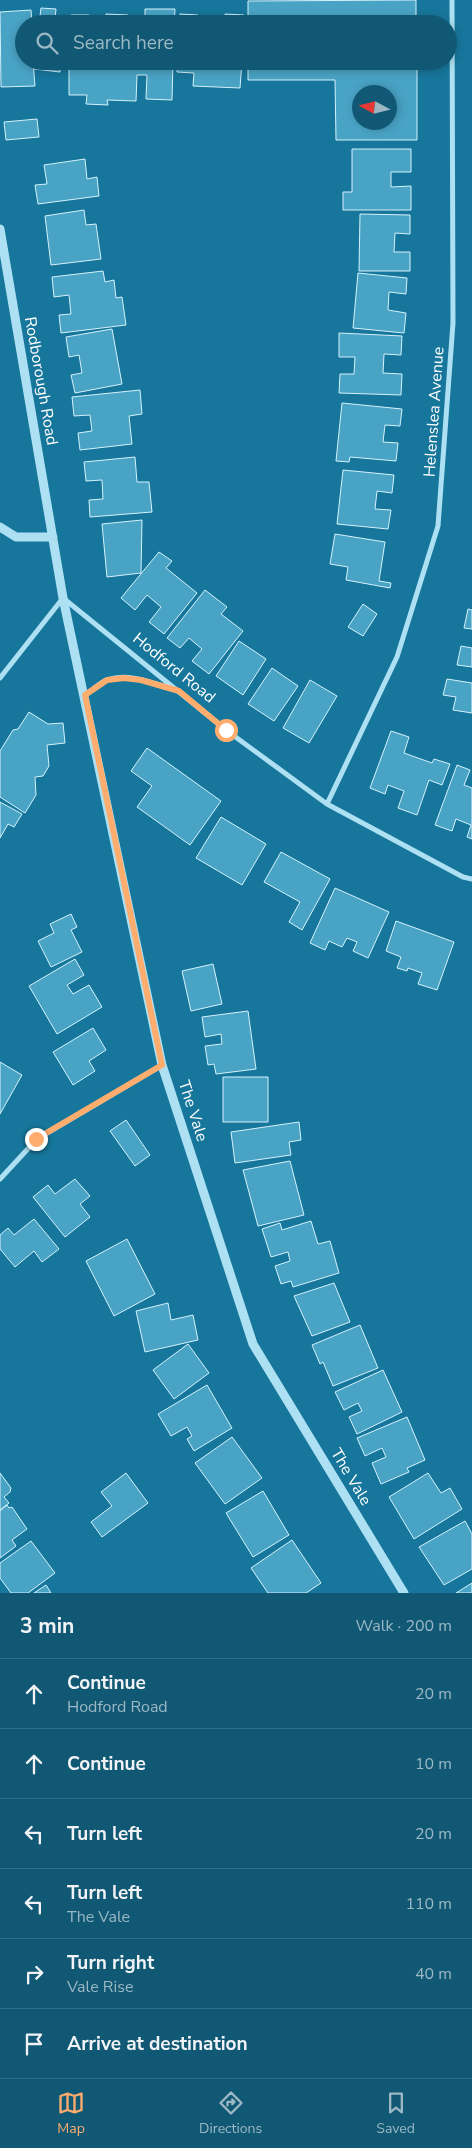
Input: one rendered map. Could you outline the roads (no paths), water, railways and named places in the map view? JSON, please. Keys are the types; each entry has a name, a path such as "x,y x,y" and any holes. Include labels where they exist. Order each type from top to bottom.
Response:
{"street":[{"name":"Helenslea Avenue","path":"452,0 452,15"},
{"name":"Helenslea Avenue","path":"327,804 397,658 438,526 452,323 452,70"},
{"name":"Rodborough Road","path":"0,230 53,537"},
{"path":"0,527 16,537 53,537 63,598 0,678"},
{"name":"Hodford Road","path":"63,598 226,730 327,804 463,877 472,879"},
{"name":"The Vale","path":"63,598 162,1065 253,1344 404,1593"},
{"path":"85,695 107,680 124,678 141,680 179,691"},
{"path":"0,1179 36,1139 162,1065"}]}
